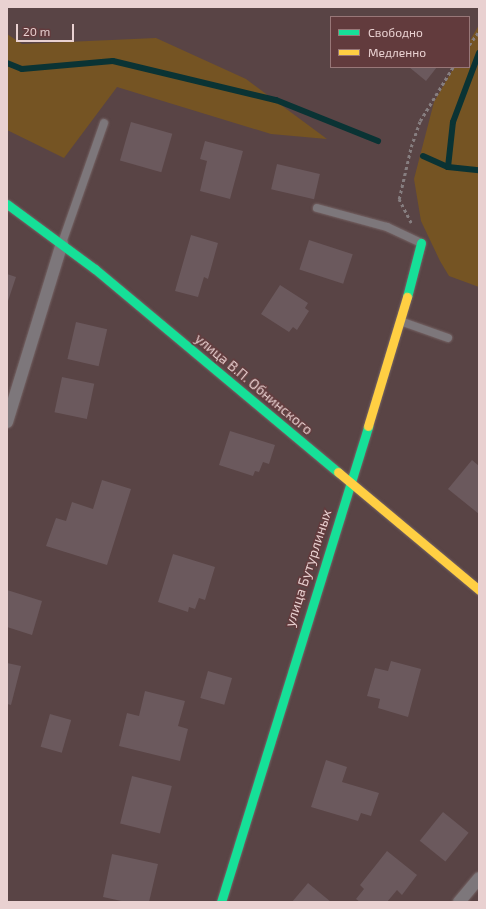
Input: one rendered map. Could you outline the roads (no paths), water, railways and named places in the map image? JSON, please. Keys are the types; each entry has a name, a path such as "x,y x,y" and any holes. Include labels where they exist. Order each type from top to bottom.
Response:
{"street":[{"name":"улица В.П. Обнинского","path":"7,204 62,243 479,590"},
{"path":"7,422 62,243"},
{"name":"улица Бутурлиных","path":"221,902 400,321 421,243"},
{"path":"459,902 479,878"}],"lane":[{"path":"62,243 104,123"},
{"path":"317,208 387,227 421,243"},
{"path":"400,321 448,338"}],"waterway":[{"path":"448,167 453,122 479,53"},
{"path":"7,63 22,69 113,61 276,100 378,141"},
{"path":"423,156 448,167 479,170"}]}
